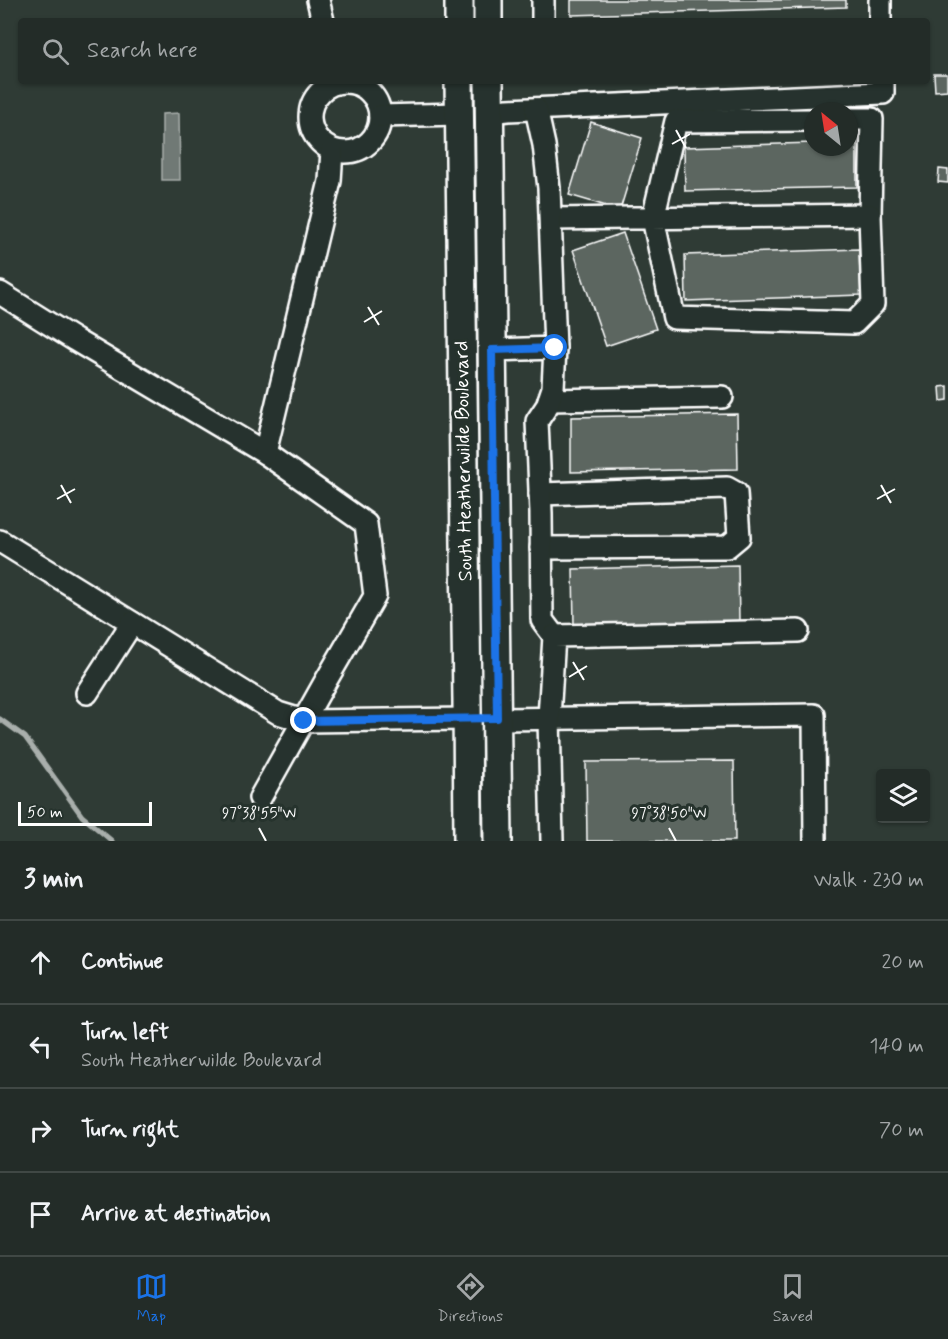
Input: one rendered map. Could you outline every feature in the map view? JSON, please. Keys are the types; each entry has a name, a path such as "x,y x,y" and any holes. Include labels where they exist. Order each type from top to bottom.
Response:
{"main road":[{"path":"459,0 459,18"},
{"path":"488,0 488,18"},
{"name":"South Heatherwilde Boulevard","path":"459,84 468,841"},
{"name":"South Heatherwilde Boulevard","path":"489,84 498,841"},
{"path":"459,114 489,112"},
{"path":"467,719 497,718"}],"street":[{"path":"318,0 322,18"},
{"path":"543,0 543,18"},
{"path":"880,0 880,18"},
{"path":"334,84 320,93 314,102 310,113 311,124 322,144 332,150 343,152 355,151 365,146 374,138 379,127 378,104 372,94 355,84"},
{"path":"489,112 883,93 883,84"},
{"path":"536,109 544,145 551,219 555,348 553,388 537,421 542,548 542,620 554,636 549,718 552,841"},
{"path":"380,116 459,114"},
{"path":"804,120 676,122 653,218 674,318 854,323 873,304 870,215 872,119 858,119"},
{"path":"265,453 330,181 332,150"},
{"path":"551,219 870,215"},
{"path":"0,293 265,453 366,524 375,596 260,798"},
{"path":"492,350 555,348"},
{"path":"549,400 722,397"},
{"path":"540,494 727,488 736,493 739,537 727,547 542,548"},
{"path":"0,541 278,713 304,721 467,719"},
{"path":"87,693 132,623"},
{"path":"554,636 798,631"},
{"path":"497,718 814,715 815,841"}],"shaded area":[{"path":"179,113 180,180 162,180 162,114"}],"building":[{"path":"571,0 846,0 846,7 571,15"},
{"path":"934,74 947,74 947,90 935,91"},
{"path":"591,122 642,138 620,210 569,195"},
{"path":"804,143 804,156 857,156 857,187 685,191 684,147"},
{"path":"939,169 948,170 948,183 938,182"},
{"path":"623,233 656,329 606,346 573,250"},
{"path":"859,249 861,295 686,301 685,255"},
{"path":"948,386 948,400 941,401 940,387"},
{"path":"737,414 738,469 571,472 571,417"},
{"path":"738,565 739,621 574,625 573,569"},
{"path":"734,761 735,841 587,841 586,762"}],"waterway":[{"path":"0,719 25,737 82,816 112,841"}],"route":[{"path":"304,721 497,718 492,350 555,348"}]}
